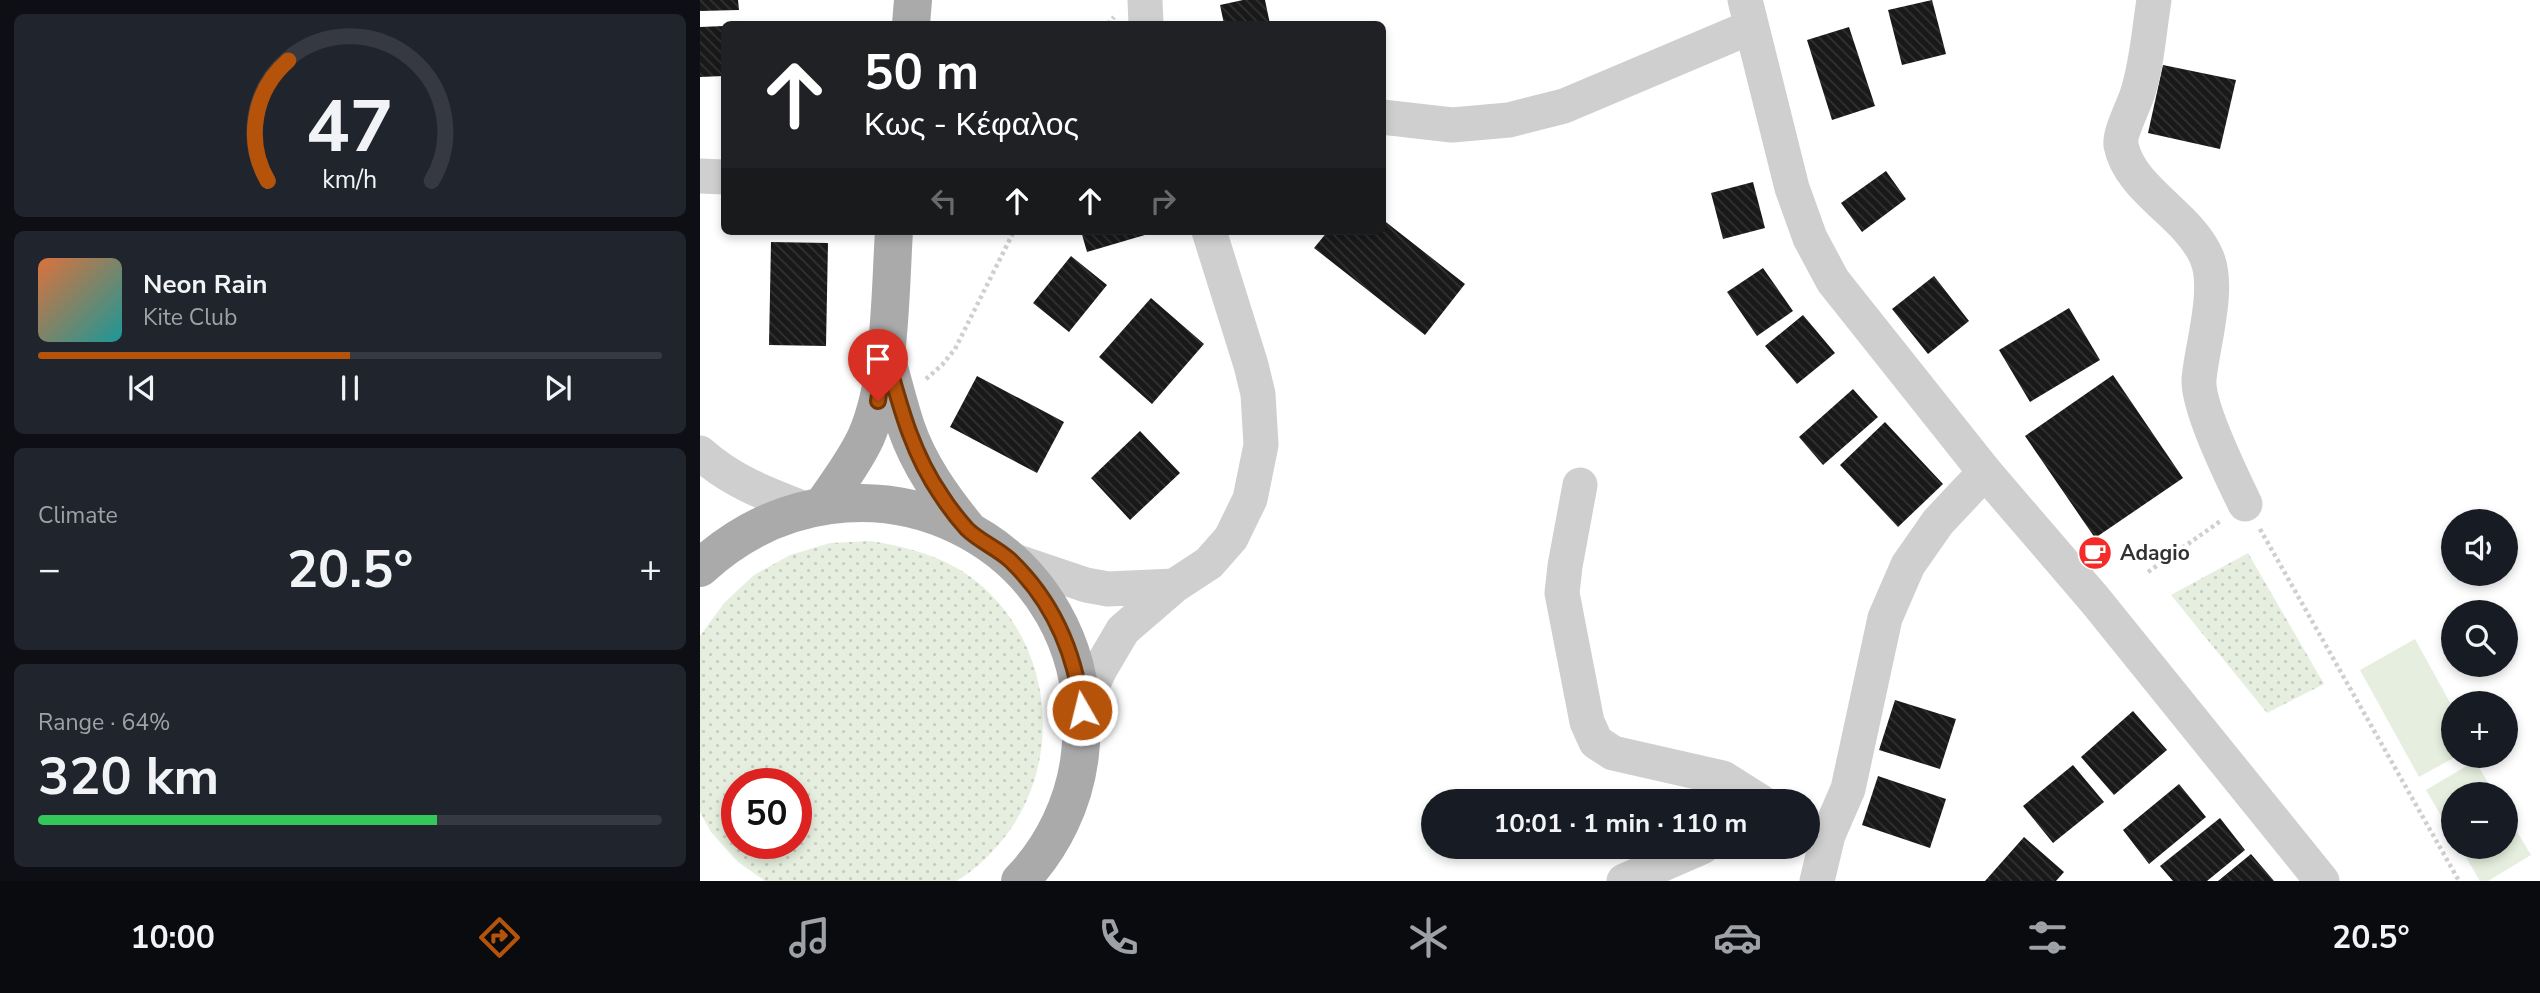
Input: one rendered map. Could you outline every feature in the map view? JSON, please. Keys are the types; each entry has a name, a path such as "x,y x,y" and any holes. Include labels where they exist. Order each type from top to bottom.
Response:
{"main road":[{"path":"911,21 913,0"},
{"path":"814,507 848,469 866,437 878,401 885,352 894,235"},
{"path":"885,352 906,428 922,464 941,495 968,530"},
{"path":"700,568 736,538 758,526 814,507 873,502 898,505 946,519 968,530 1009,559 1046,603 1060,628 1078,682 1082,739 1079,764 1065,813 1040,857 1020,881"}],"street":[{"path":"1145,0 1146,21"},
{"path":"2154,0 2139,91 2120,141 2126,160 2168,211 2197,236 2209,261 2211,290 2206,349 2199,380 2202,403 2245,504"},
{"path":"1386,117 1452,125 1509,120 1564,106 1748,14 1792,188 1810,237 1833,281 1985,472 2095,600 2322,881"},
{"path":"700,176 721,177"},
{"path":"1082,739 1092,686 1112,646 1132,622 1174,586 1209,563 1231,538 1250,499 1261,445 1261,417 1251,365 1210,235"},
{"path":"700,453 716,467 746,485 814,507"},
{"path":"1820,828 1848,789 1885,618 1908,565 1938,522 1985,472"},
{"path":"1580,485 1564,566 1562,593 1587,722 1597,742 1613,753 1723,778 1741,789"},
{"path":"1009,559 1086,585 1108,589 1174,586"},
{"path":"1624,881 1674,859"},
{"path":"1817,859 1817,881"}],"path":[{"path":"896,391 924,380 956,349 1012,235"},
{"path":"2148,572 2245,504 2459,881"}],"green space":[{"path":"871,541 930,556 958,569 983,587 1006,612 1024,641 1036,671 1042,704 1043,737 1037,769 1027,801 1010,830 979,865 956,881 765,881 738,862 735,859 812,859 812,768 721,768 721,843 700,812 700,636 724,603 754,575 790,555 830,543"},
{"path":"2248,553 2324,684 2267,713 2171,595"},
{"path":"2415,639 2444,691 2441,691 2441,765 2419,777 2360,670"},
{"path":"2463,768 2479,768 2488,782 2441,782 2441,816 2426,790"},
{"path":"2518,833 2531,855 2488,881 2480,881 2467,859 2518,859"}],"building":[{"path":"700,0 738,0 739,10 700,11"},
{"path":"1243,0 1265,0 1269,21 1223,21 1220,5"},
{"path":"1932,0 1946,54 1902,65 1888,10"},
{"path":"721,26 721,76 700,77 700,27"},
{"path":"1849,27 1875,106 1832,120 1807,40"},
{"path":"2163,65 2236,80 2220,149 2148,133"},
{"path":"1886,171 1906,199 1862,232 1841,203"},
{"path":"1753,182 1765,228 1723,239 1711,193"},
{"path":"1386,222 1465,284 1425,335 1314,248 1325,235 1386,235"},
{"path":"1082,235 1145,235 1087,252"},
{"path":"771,242 828,243 826,346 769,345"},
{"path":"1071,256 1107,285 1069,332 1033,303"},
{"path":"1763,268 1793,311 1757,336 1727,292"},
{"path":"1934,276 1969,321 1928,354 1892,309"},
{"path":"1151,298 1204,344 1152,404 1099,357"},
{"path":"2069,308 2100,360 2030,402 1999,350"},
{"path":"1803,315 1835,353 1797,384 1765,346"},
{"path":"2113,375 2183,478 2095,538 2025,436"},
{"path":"977,376 1064,422 1037,473 950,427"},
{"path":"1853,389 1878,417 1823,465 1799,437"},
{"path":"1885,422 1943,484 1898,527 1840,465"},
{"path":"1140,431 1180,473 1130,520 1091,478"},
{"path":"1895,700 1956,719 1940,769 1879,750"},
{"path":"2133,711 2167,750 2114,795 2081,757"},
{"path":"2073,765 2104,802 2053,843 2023,806"},
{"path":"1878,776 1946,799 1930,848 1862,825"},
{"path":"2179,784 2206,817 2149,864 2123,830"},
{"path":"2220,818 2245,850 2207,881 2173,881 2160,866"},
{"path":"2024,837 2064,872 2056,881 1985,881"},
{"path":"2251,854 2274,881 2218,881"}],"place":[{"name":"Adagio","path":"2095,553"}],"route":[{"path":"878,401 885,352 906,428 922,464 941,495 968,530 1009,559 1046,603 1071,654 1082,710"}]}
